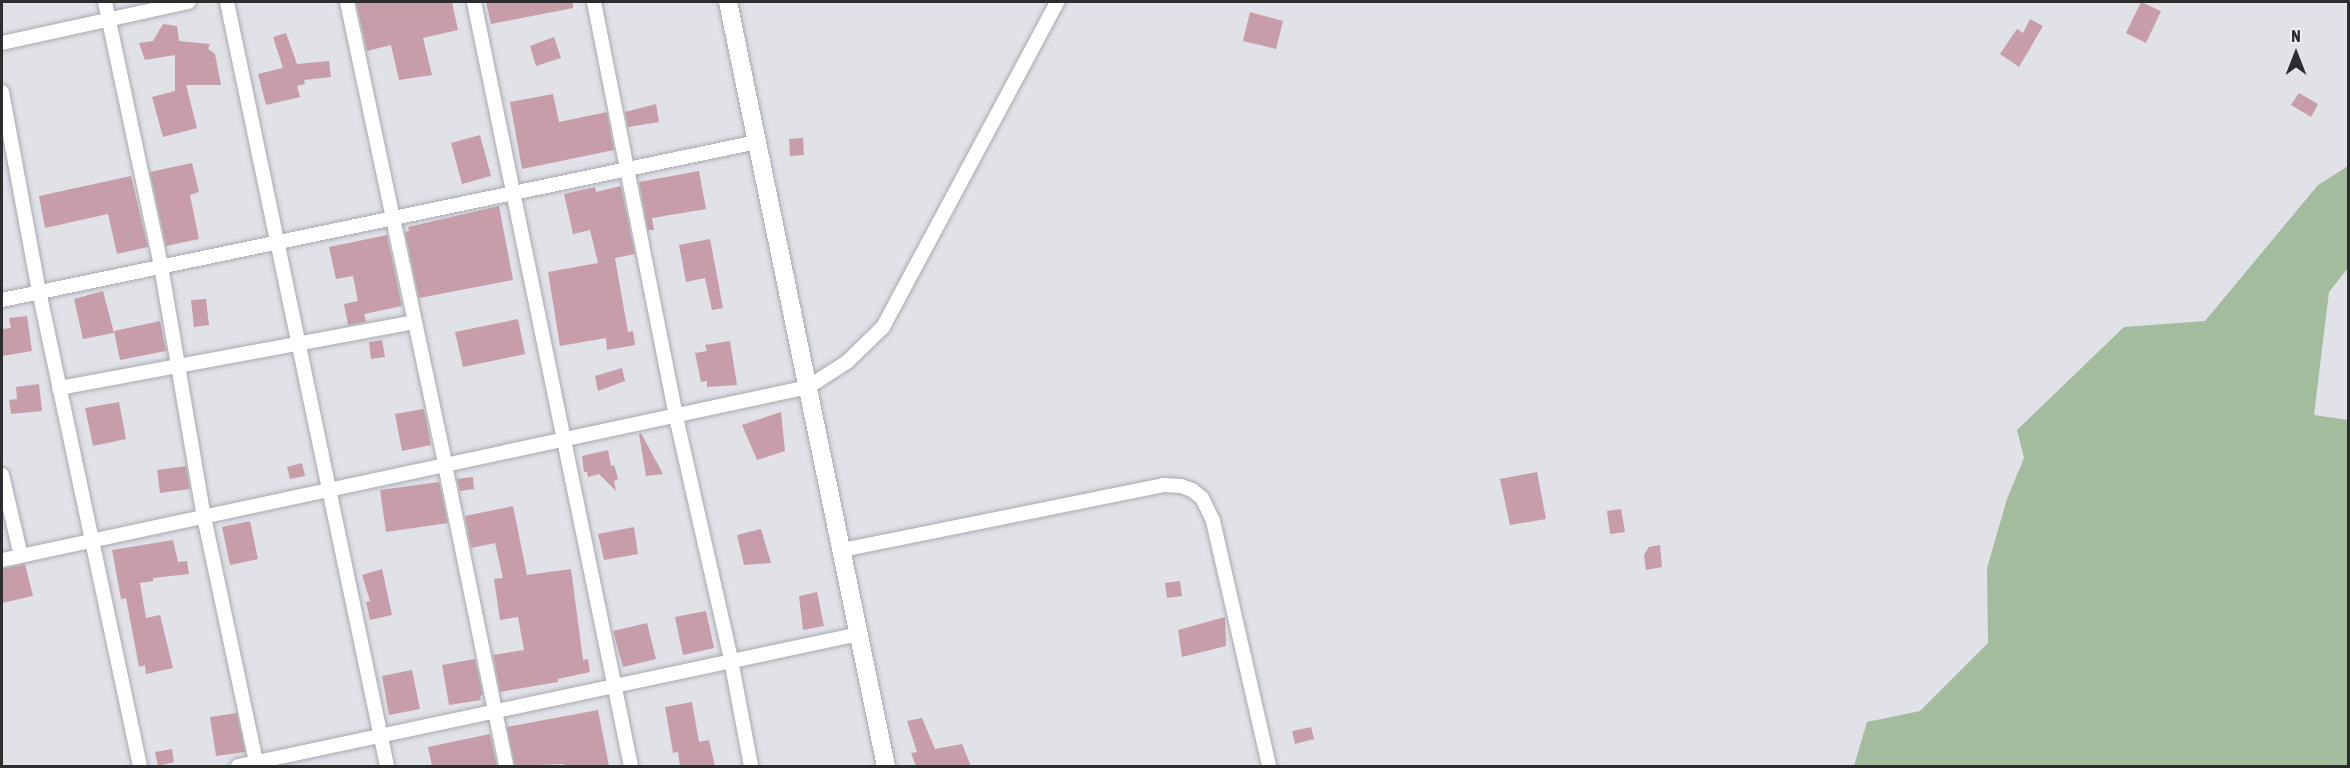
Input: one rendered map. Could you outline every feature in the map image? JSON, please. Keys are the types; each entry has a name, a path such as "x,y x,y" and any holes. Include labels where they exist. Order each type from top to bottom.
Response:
{"street":[{"path":"105,2 161,266 204,517 257,765"},
{"path":"2,43 189,2"},
{"path":"227,2 387,766"},
{"path":"347,2 446,465 506,766"},
{"path":"474,2 631,766"},
{"path":"594,2 676,417 731,660 751,766"},
{"path":"728,2 886,766"},
{"path":"2,560 808,387 848,362 883,327 1057,2"},
{"path":"2,92 39,291 140,766"},
{"path":"2,300 628,167 757,142"},
{"path":"59,388 414,322"},
{"path":"2,474 21,556"},
{"path":"842,550 1163,485 1181,486 1192,490 1202,498 1213,521 1269,766"},
{"path":"238,766 257,765 494,711 859,634"}],"green space":[{"path":"2348,166 2348,268 2329,292 2314,415 2348,420 2348,766 1854,766 1867,722 1920,711 1988,643 1987,568 2007,499 2024,458 2017,430 2124,327 2205,321 2318,185"}],"building":[{"path":"356,2 452,2 458,30 423,38 432,75 399,80 391,45 367,51"},
{"path":"486,2 573,2 573,8 491,24"},
{"path":"2141,2 2161,11 2146,43 2126,33"},
{"path":"1250,12 1283,21 1276,49 1243,41"},
{"path":"2030,19 2043,26 2019,67 2000,54 2017,29 2023,33"},
{"path":"163,24 177,26 179,41 210,44 208,49 215,54 221,85 186,85 197,128 163,137 152,97 175,91 175,55 145,60 139,43 153,41"},
{"path":"286,33 297,64 329,61 331,77 304,80 305,84 297,86 300,97 266,105 258,74 283,68 273,37"},
{"path":"554,37 561,58 536,66 530,46"},
{"path":"2299,93 2318,104 2311,117 2291,105"},
{"path":"553,94 559,122 607,112 614,150 522,169 510,102"},
{"path":"656,104 659,122 628,127 625,112"},
{"path":"480,135 491,176 462,184 451,143"},
{"path":"803,138 804,155 790,156 789,139"},
{"path":"192,163 199,192 190,195 199,239 166,246 150,172"},
{"path":"699,171 706,209 652,218 654,230 648,230 639,182"},
{"path":"131,176 148,247 117,254 108,214 45,228 39,196"},
{"path":"621,186 635,254 615,258 628,332 633,331 635,345 607,350 606,338 560,346 548,272 598,263 590,230 573,234 564,194 595,187 596,192"},
{"path":"499,206 513,280 419,298 405,232 409,231 408,227"},
{"path":"387,235 402,306 364,314 366,322 348,325 344,304 358,301 353,276 336,279 329,247"},
{"path":"710,239 723,308 712,310 705,278 686,282 679,245"},
{"path":"103,291 114,333 83,339 74,299"},
{"path":"206,299 209,325 194,327 191,300"},
{"path":"27,316 32,351 2,356 2,329 11,328 9,318"},
{"path":"518,319 525,354 463,367 455,332"},
{"path":"160,321 166,351 120,360 114,331"},
{"path":"382,340 385,357 371,359 369,342"},
{"path":"730,341 737,385 707,387 707,381 701,382 695,353 707,351 705,345"},
{"path":"622,368 625,381 598,391 595,376"},
{"path":"39,384 42,411 11,414 9,400 17,399 16,387"},
{"path":"119,402 126,439 93,446 85,408"},
{"path":"424,409 431,445 402,451 395,414"},
{"path":"781,412 785,451 757,460 742,425"},
{"path":"641,433 663,474 646,476 639,434"},
{"path":"608,450 611,466 614,465 618,479 614,481 616,491 599,474 588,477 587,472 584,472 582,456"},
{"path":"302,463 305,476 290,479 287,467"},
{"path":"186,466 190,489 160,493 157,470"},
{"path":"1537,472 1546,519 1510,525 1500,479"},
{"path":"473,477 474,489 460,491 457,479"},
{"path":"439,482 448,523 386,532 380,490"},
{"path":"513,506 527,575 571,569 583,660 588,659 590,672 558,679 558,682 500,692 493,655 524,650 518,617 500,620 494,579 503,578 495,543 471,548 465,516"},
{"path":"1621,509 1625,532 1610,534 1607,511"},
{"path":"250,521 258,559 230,565 222,527"},
{"path":"634,527 638,554 604,560 598,534"},
{"path":"761,529 771,563 744,565 737,535"},
{"path":"173,540 178,562 187,561 189,574 153,578 153,581 140,583 146,618 160,615 173,668 146,674 145,665 139,667 126,598 121,599 112,550"},
{"path":"1660,545 1662,567 1646,570 1644,555 1649,547"},
{"path":"25,564 33,596 2,603 2,569"},
{"path":"382,569 392,615 370,620 366,602 370,601 362,575"},
{"path":"1180,581 1182,596 1167,598 1165,583"},
{"path":"817,592 824,626 803,630 799,596"},
{"path":"706,611 714,648 683,655 675,617"},
{"path":"1225,617 1226,646 1182,657 1178,630"},
{"path":"647,623 656,659 623,667 613,631"},
{"path":"475,659 483,695 480,696 481,700 449,705 442,665"},
{"path":"412,670 420,709 389,715 382,676"},
{"path":"692,702 699,742 709,740 715,766 680,766 678,752 673,753 665,707"},
{"path":"598,710 609,766 564,766 564,764 515,766 507,727"},
{"path":"237,713 245,752 216,756 210,717"},
{"path":"922,718 935,749 962,744 971,766 916,766 911,753 917,752 907,721"},
{"path":"1311,727 1314,739 1295,744 1292,731"},
{"path":"490,734 497,766 432,766 428,747"},
{"path":"172,749 174,762 158,766 155,752"}]}
